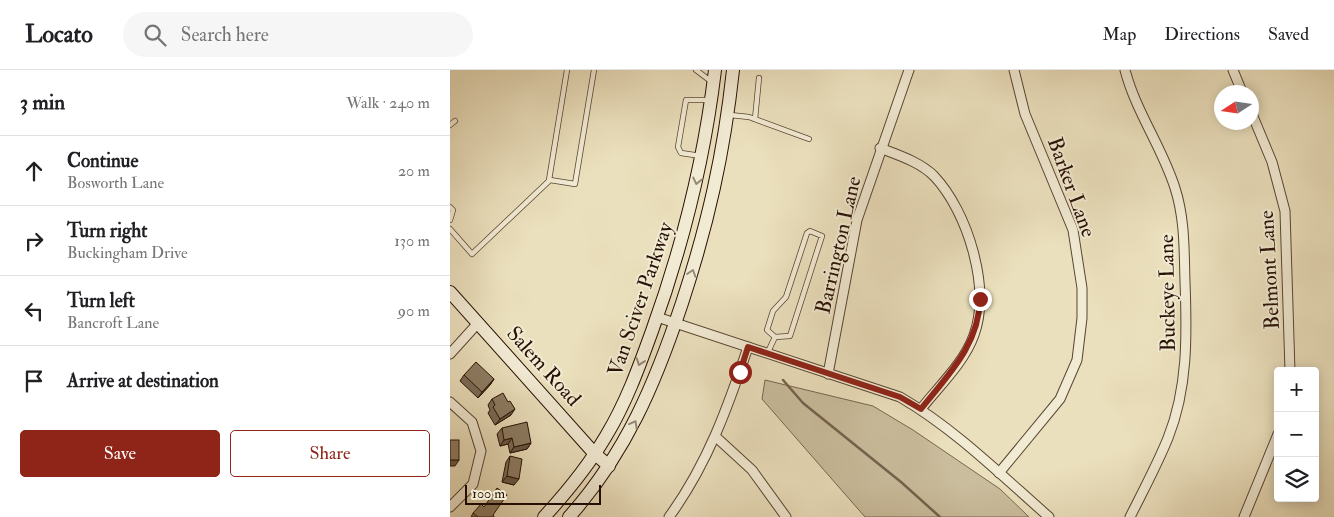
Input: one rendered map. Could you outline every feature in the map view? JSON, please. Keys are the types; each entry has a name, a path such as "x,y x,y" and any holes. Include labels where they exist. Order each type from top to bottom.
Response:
{"street":[{"name":"Van Sciver Parkway","path":"569,517 610,466 638,418 675,323 712,204 728,115 733,70"},
{"name":"Barrington Lane","path":"828,374 855,226 880,148 910,70"},
{"name":"Barker Lane","path":"999,473 1060,399 1077,360 1082,318 1080,278 1073,230 1025,114 1014,70"},
{"name":"Buckeye Lane","path":"1125,70 1142,116 1170,173 1180,202 1184,232 1187,327 1184,375 1168,437 1130,517"},
{"path":"1233,70 1239,85"},
{"name":"Van Sciver Parkway","path":"544,517 571,486 606,436 631,388 657,316 688,219 702,156 714,76"},
{"name":"Belmont Lane","path":"1259,130 1272,162 1286,211 1290,367"},
{"path":"880,148 924,168 934,175 947,192 967,234 979,277 980,311 973,338 959,362 921,409"},
{"name":"Salem Road","path":"450,292 594,453 610,466"},
{"path":"657,316 900,397 921,409 1049,517"},
{"path":"450,354 478,323"},
{"path":"669,517 693,482 716,437 748,347"},
{"path":"450,402 472,422 481,451 473,484 450,507"},
{"path":"716,437 752,470 786,517"},
{"path":"1244,517 1274,444"}],"lane":[{"path":"450,229 472,254 549,180 567,70"},
{"path":"549,180 575,184 594,70"},
{"path":"696,70 714,76"},
{"path":"755,119 759,78"},
{"path":"702,156 681,153 678,147 686,100 711,100"},
{"path":"728,115 755,119 809,139"},
{"path":"450,125 455,121"},
{"path":"450,206 453,210 450,220"},
{"path":"810,231 822,236 790,336 774,338 768,330 773,311 786,298 807,234 810,231"},
{"path":"767,354 774,338"}],"shaded area":[{"path":"765,380 873,406 913,430 1000,489 1029,517 865,517 762,399"}],"building":[{"path":"476,362 494,379 482,392 464,375"},
{"path":"503,393 515,409 500,419 493,407 495,405 492,399"},
{"path":"527,422 531,443 514,447 512,438 504,440 502,428"},
{"path":"450,440 459,440 459,460 450,460"},
{"path":"510,456 522,459 519,479 507,476"},
{"path":"497,488 507,495 493,515 494,517 478,517 473,513 481,504 484,507"}],"waterway":[{"path":"783,380 803,403 901,482 940,517"}],"route":[{"path":"740,372 748,347 900,397 921,409 967,350 977,324 980,299"}]}
